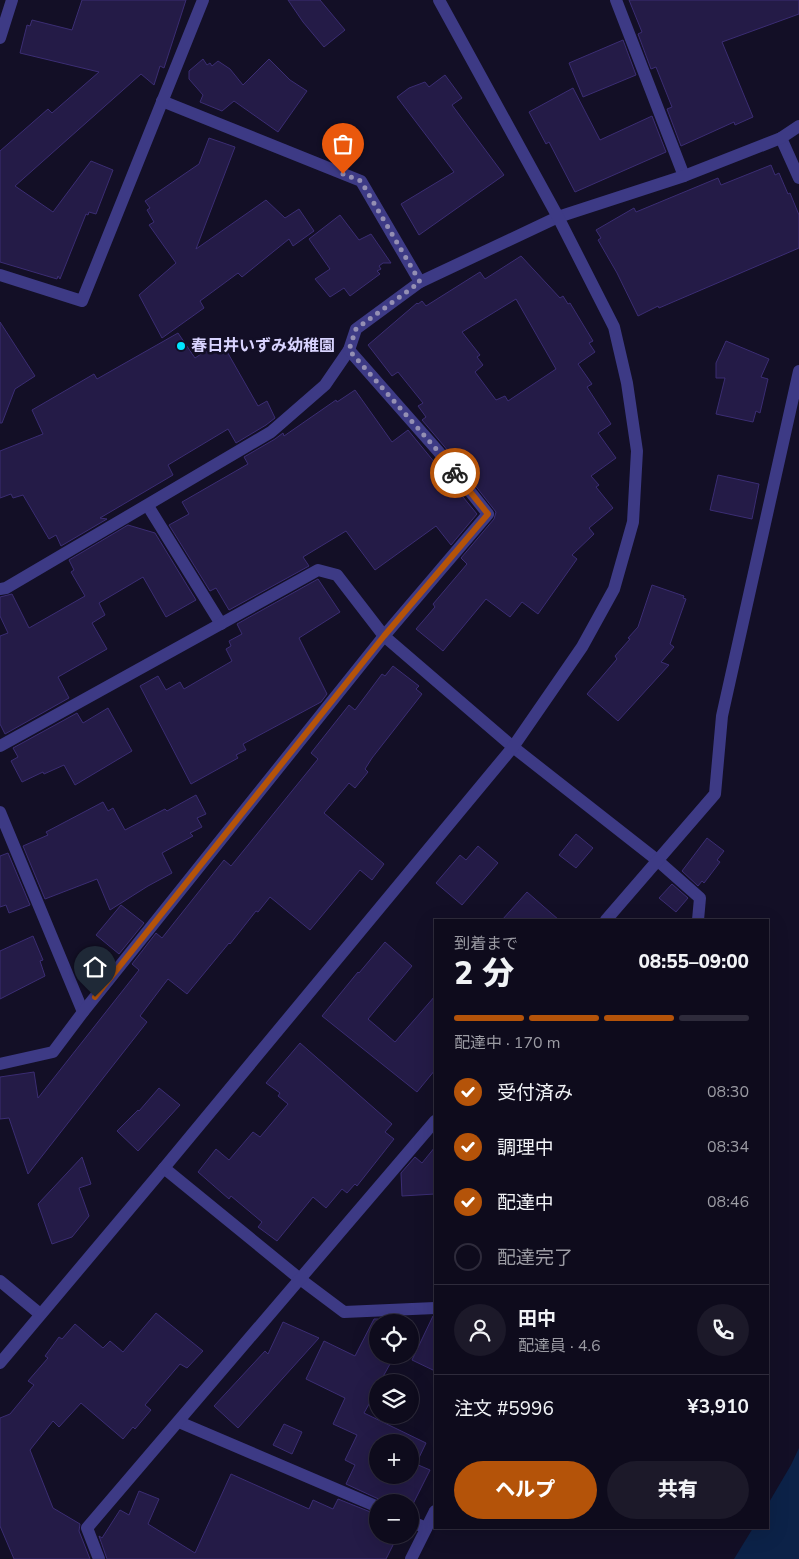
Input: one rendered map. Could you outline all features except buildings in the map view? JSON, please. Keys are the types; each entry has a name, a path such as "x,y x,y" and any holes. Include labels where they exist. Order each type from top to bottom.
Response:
{"street":[{"path":"0,38 12,0"},
{"path":"0,275 82,301 203,0"},
{"path":"0,1363 513,747 582,647 614,588 633,522 637,451 627,383 614,327 558,217 439,0"},
{"path":"616,0 684,176"},
{"path":"162,101 361,181 420,282"},
{"path":"0,589 6,588 148,506 271,432 325,385 349,350 356,329 420,282 558,217 684,176 781,138 799,126"},
{"path":"781,138 799,178"},
{"path":"0,1064 53,1052 384,636 488,514 438,451 349,350"},
{"path":"607,919 715,794 722,716 799,371"},
{"path":"148,506 221,624"},
{"path":"0,746 318,570 337,575 384,636 513,747 657,860 700,898 698,919"},
{"path":"0,812 83,1012"},
{"path":"99,1559 87,1528 434,1122"},
{"path":"164,1168 300,1279 344,1312 434,1308"},
{"path":"0,1281 40,1314"},
{"path":"179,1422 369,1503"},
{"path":"411,1559 434,1513"},
{"path":"419,1525 426,1528"}],"water":[{"path":"799,1448 799,1559 734,1559 752,1529 769,1529 769,1502"}],"way so far":[{"path":"343,174 361,181 420,282 356,329 349,350 455,473"}],"place":[{"name":"春日井いずみ幼稚園","path":"181,346"}],"route":[{"path":"95,997 384,636 488,514 455,473"}]}
